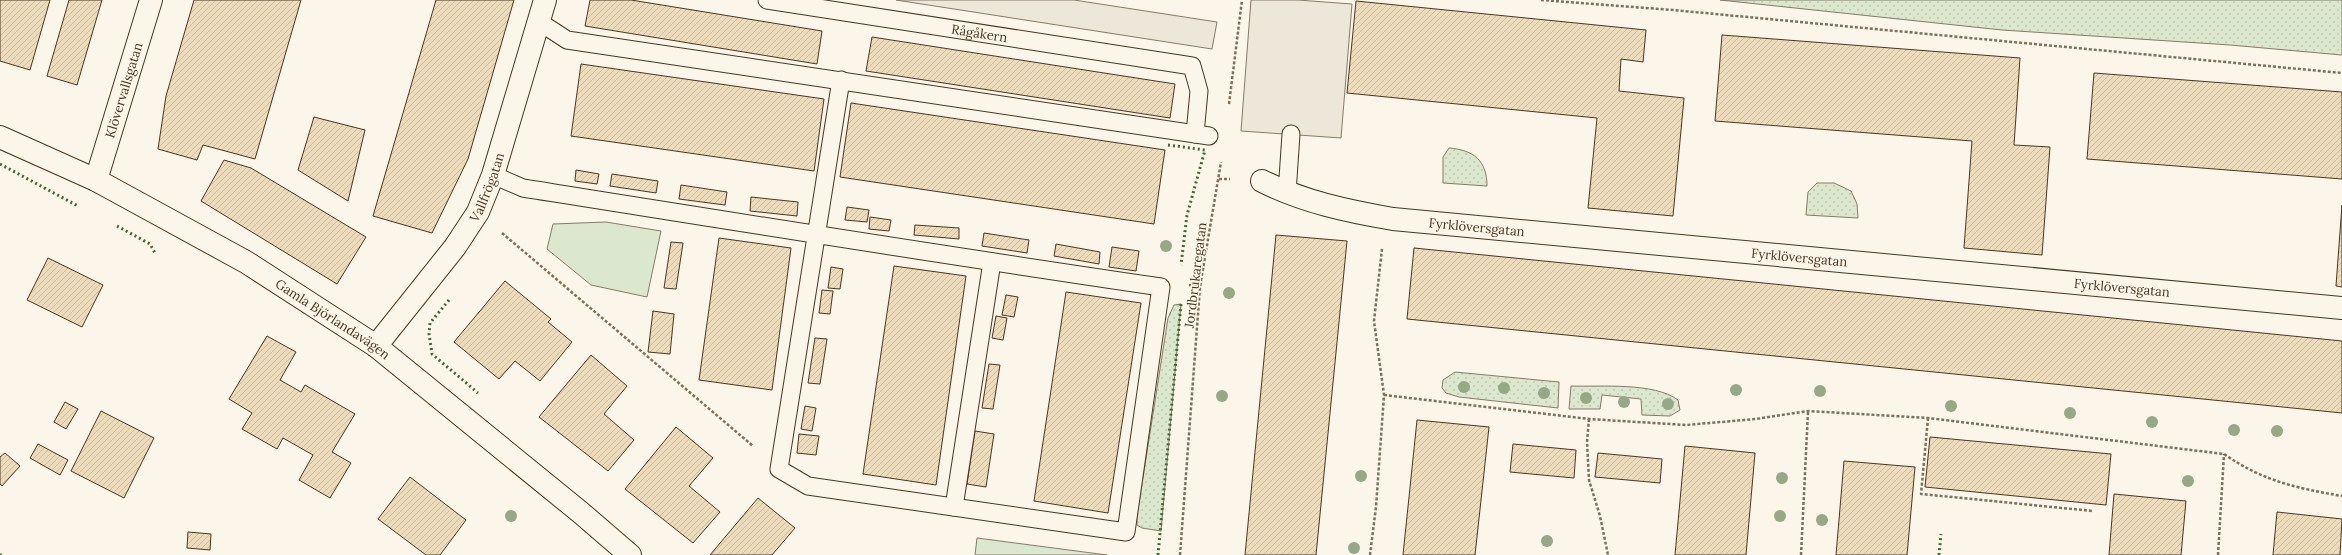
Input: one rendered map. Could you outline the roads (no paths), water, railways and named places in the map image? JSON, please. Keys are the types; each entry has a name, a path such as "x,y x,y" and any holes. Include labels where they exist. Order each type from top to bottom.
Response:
{"street":[{"name":"Klövervallsgatan","path":"96,180 151,0"},
{"name":"Vallfrögatan","path":"376,346 455,248 478,212 493,176 545,0"},
{"name":"Gamla Björlandavägen","path":"0,138 96,180 246,262 376,346 580,512 630,555"},
{"name":"Fyrklöversgatan","path":"1262,181 1287,194 1340,210 1393,219 2342,308"}],"lane":[{"name":"Rågåkern","path":"767,0 1192,66 1199,91 1202,135 841,80"},
{"path":"493,176 523,188 818,235 992,262 1161,287 1126,532 808,486 779,469 818,235 841,80 566,40 538,21"},
{"path":"1287,194 1290,134"},
{"path":"954,507 992,262"}]}
